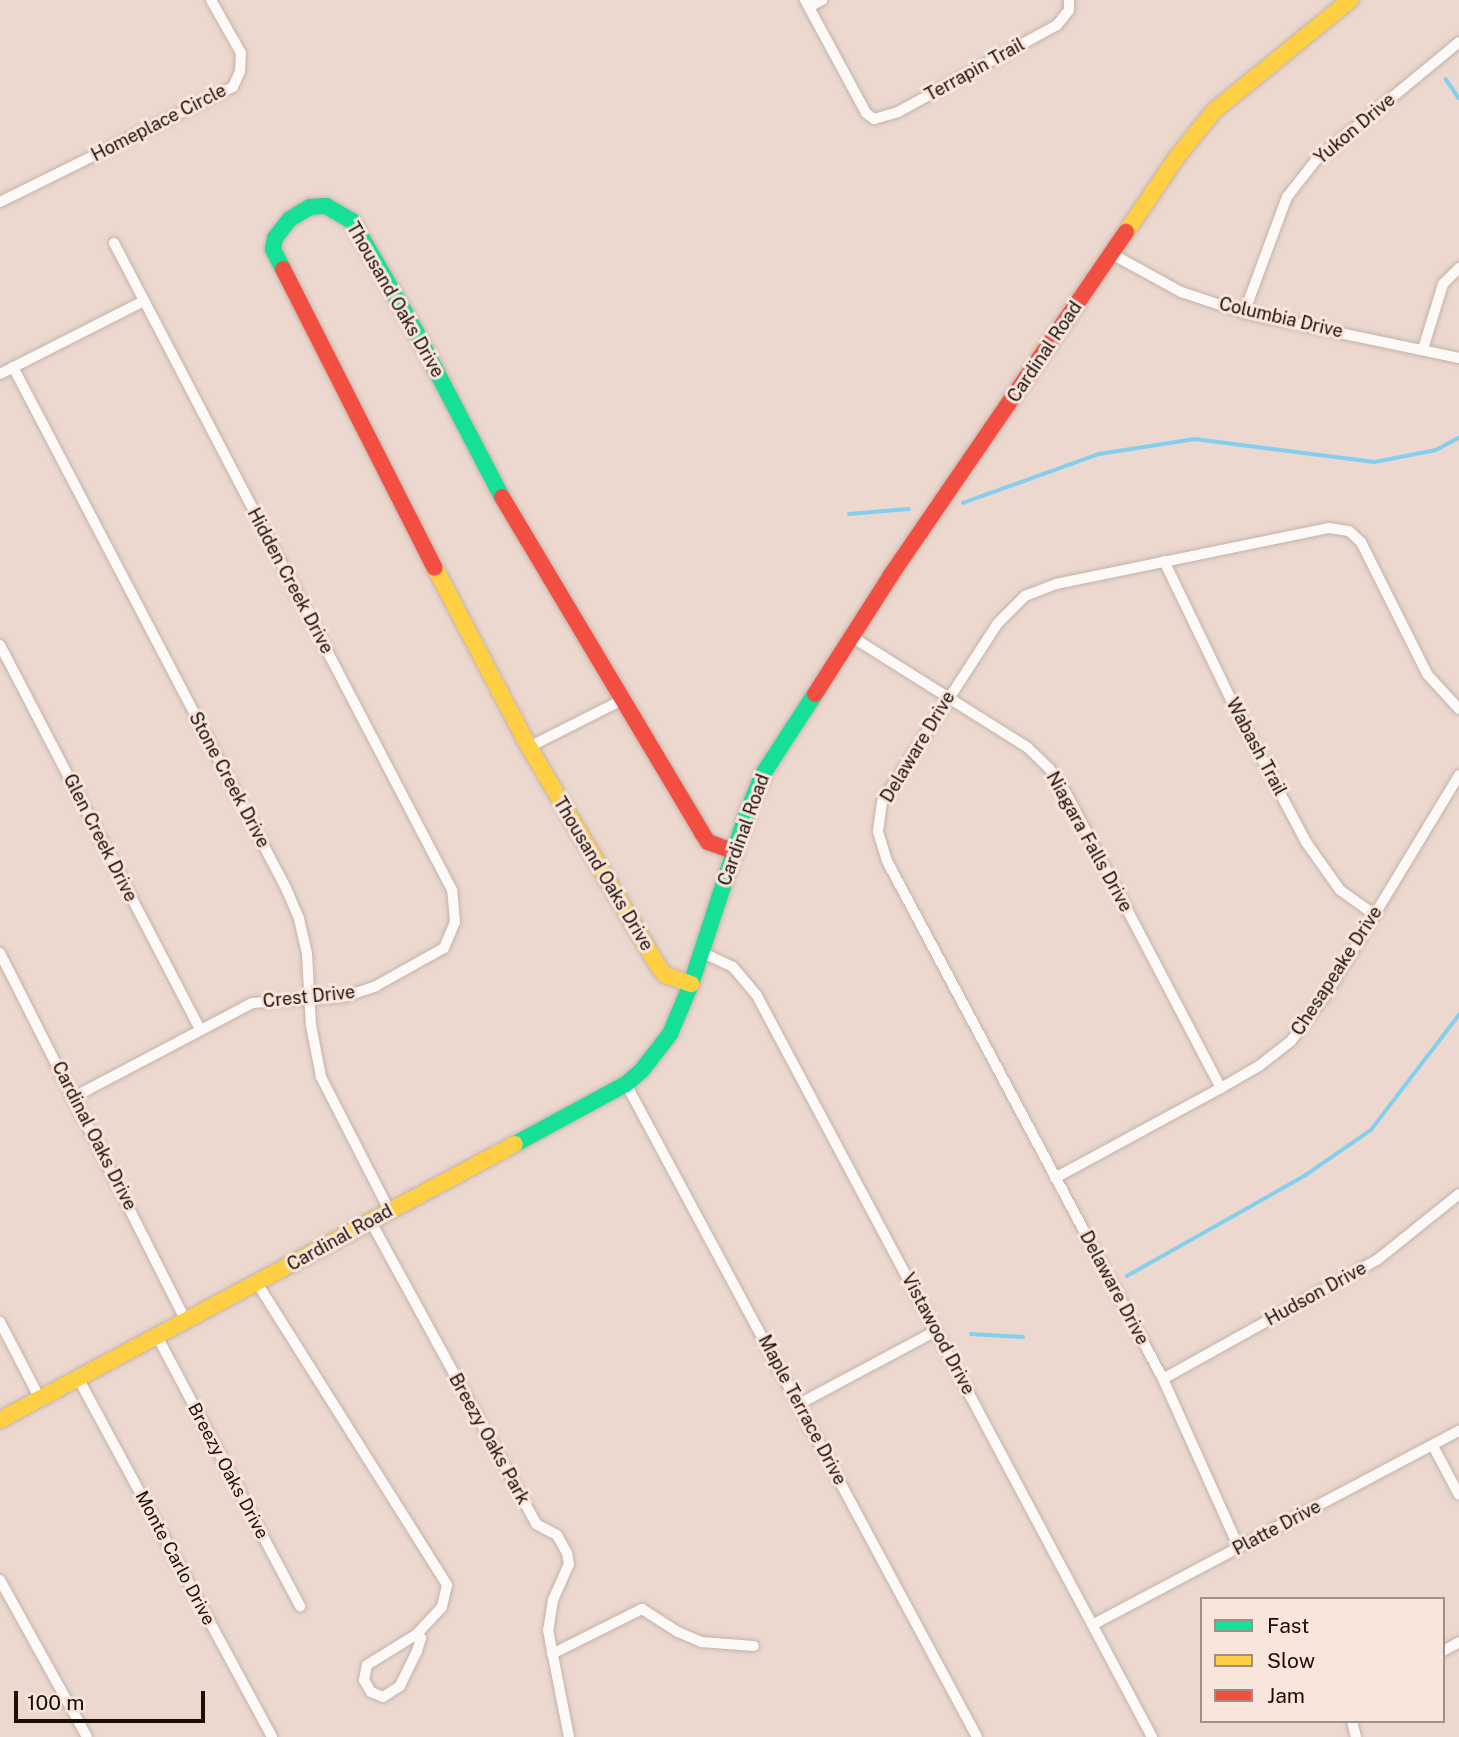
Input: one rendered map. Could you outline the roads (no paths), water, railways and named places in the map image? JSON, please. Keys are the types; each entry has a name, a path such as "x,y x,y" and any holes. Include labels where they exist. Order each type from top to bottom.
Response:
{"street":[{"name":"Homeplace Circle","path":"0,202 233,86 240,71 240,53 211,0"},
{"path":"807,4 822,0"},
{"name":"Cardinal Road","path":"0,1420 626,1084 658,1053 670,1034 691,984 763,774 891,575 1177,157 1214,111 1350,0"},
{"name":"Terrapin Trail","path":"807,4 866,113 874,118 898,112 1057,25 1069,5"},
{"name":"Yukon Drive","path":"1244,313 1287,197 1315,160 1459,42"},
{"name":"Thousand Oaks Drive","path":"691,984 665,975 657,966 529,747 274,249 275,238 290,219 310,207 326,206 352,221 416,332 518,528 624,699 708,842 735,852"},
{"name":"Hidden Creek Drive","path":"114,243 142,302 452,890 455,922"},
{"name":"Columbia Drive","path":"1112,254 1181,292 1244,313 1459,358"},
{"path":"1423,349 1443,285 1459,268"},
{"path":"0,373 142,302"},
{"name":"Stone Creek Drive","path":"13,367 286,888 299,919 307,954 314,1051 321,1077 389,1210"},
{"name":"Delaware Drive","path":"1239,1548 1163,1379 882,847 878,816 882,802 947,699 998,623 1025,596 1056,584 1329,528 1349,531 1361,542 1427,674 1459,709"},
{"name":"Wabash Trail","path":"1164,561 1231,700 1306,842 1340,890 1375,915"},
{"name":"Niagara Falls Drive","path":"852,637 1028,748 1049,768 1066,793 1221,1088"},
{"name":"Glen Creek Drive","path":"0,645 200,1030"},
{"path":"529,747 624,699"},
{"name":"Chesapeake Drive","path":"1055,1178 1259,1066 1291,1041 1329,990 1459,775"},
{"name":"Crest Drive","path":"74,1097 252,1003 342,997 376,986 444,947 455,922"},
{"name":"Vistawood Drive","path":"701,952 733,967 756,994 1152,1737"},
{"name":"Cardinal Oaks Drive","path":"0,953 185,1320"},
{"name":"Maple Terrace Drive","path":"626,1084 977,1737"},
{"name":"Hudson Drive","path":"1163,1379 1377,1260 1459,1194"},
{"name":"Breezy Oaks Park","path":"371,1222 536,1524 557,1535 567,1553 566,1573 549,1614 552,1654 569,1737"},
{"path":"257,1283 447,1586 442,1607 417,1634 368,1665 365,1680 371,1692 383,1697 400,1686 417,1651 421,1638 417,1634"},
{"path":"0,1322 40,1399"},
{"path":"799,1404 936,1331"},
{"name":"Breezy Oaks Drive","path":"157,1336 300,1606"},
{"name":"Monte Carlo Drive","path":"78,1378 272,1737"},
{"name":"Platte Drive","path":"1094,1624 1459,1431"},
{"path":"1433,1446 1459,1495"},
{"path":"0,1580 87,1737"},
{"path":"552,1654 642,1609 678,1632 701,1642 754,1646"}],"waterway":[{"path":"1446,79 1459,98"},
{"path":"963,503 1099,454 1195,439 1375,462 1436,450 1459,438"},
{"path":"849,514 909,509"},
{"path":"1127,1276 1306,1175 1371,1130 1459,1015"},
{"path":"971,1334 1023,1337"}]}
